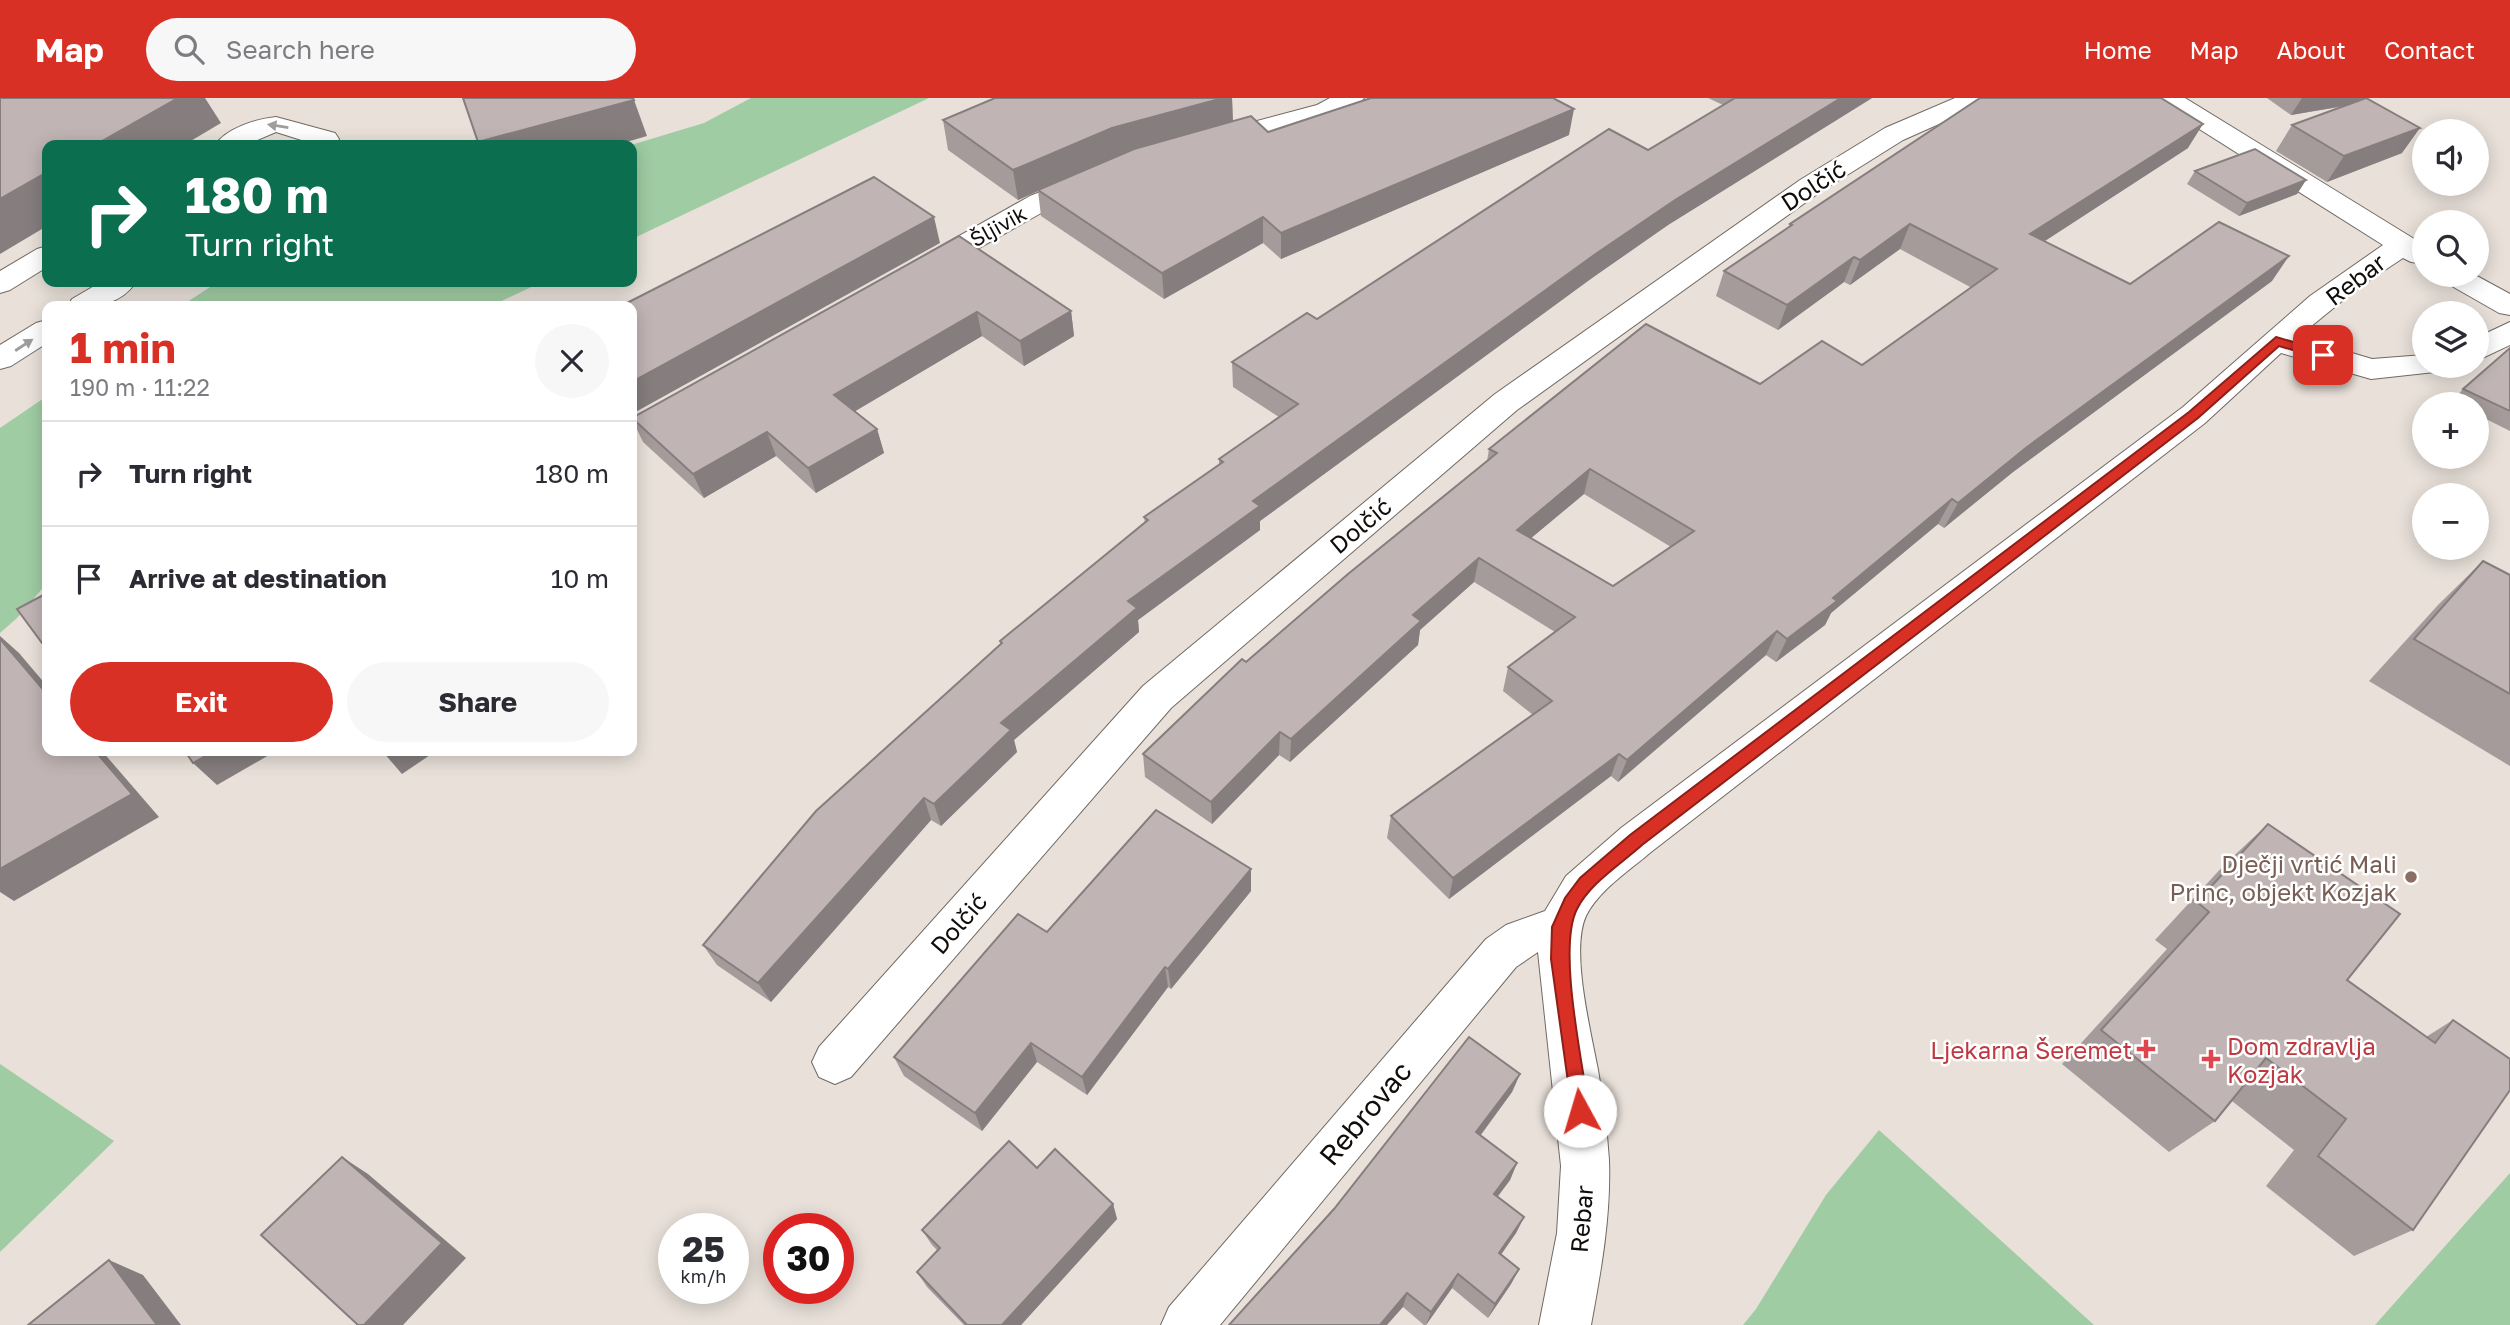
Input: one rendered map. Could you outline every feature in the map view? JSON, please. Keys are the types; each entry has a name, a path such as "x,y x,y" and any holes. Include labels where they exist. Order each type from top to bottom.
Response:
{"street":[{"path":"1192,147 1326,110 1351,98"},
{"name":"Dolčić","path":"835,1062 1157,697 1495,411 1810,186 1894,134 1977,98"},
{"name":"Rebar","path":"2167,98 2412,250"},
{"path":"236,140 257,127 278,123 326,140"},
{"name":"Šljivik","path":"896,283 1040,202 1113,171"},
{"name":"Rebar","path":"1565,1325 1580,1254 1586,1176 1578,1090 1560,959 1561,927 1571,903 1586,884 1636,840 2194,415 2276,341 2361,271 2412,252"},
{"path":"0,284 42,259"},
{"path":"91,301 113,287"},
{"path":"2476,287 2510,306"},
{"path":"2489,344 2510,332"},
{"path":"0,359 42,333"},
{"path":"2276,341 2371,369 2412,366"},
{"name":"Rebrovac","path":"1187,1325 1501,953 1516,940 1536,931 1561,927"}],"green space":[{"path":"751,98 929,98 637,237 637,143 704,123"},
{"path":"210,287 531,287 502,301 189,301"},
{"path":"42,399 42,589 0,633 0,428"},
{"path":"0,1064 114,1141 0,1252"},
{"path":"1879,1130 2094,1325 1743,1325 1756,1309 1826,1195"},
{"path":"2510,1173 2510,1325 2375,1325"}],"building":[{"path":"0,98 178,98 104,140 42,140 42,175 0,199"},
{"path":"463,98 634,100 485,140 477,140"},
{"path":"995,98 1223,98 1112,128 1013,170 943,120"},
{"path":"1371,98 1553,98 1574,109 1281,233 1263,217 1162,273 1038,190 1134,149 1251,116 1268,132"},
{"path":"1735,98 1841,98 1675,200 1597,253 1253,501 1260,506 1128,601 1137,608 1001,723 1011,730 934,804 924,798 758,983 703,945 816,811 1002,643 1000,641 1148,520 1144,517 1223,462 1219,459 1298,404 1232,362 1307,313 1317,319 1609,129 1648,150"},
{"path":"1980,98 2161,98 2203,124 2030,234 2130,284 2219,222 2289,256 2027,447 1958,503 1952,499 1833,598 1837,601 1787,639 1777,631 1627,760 1619,754 1453,878 1391,816 1552,701 1508,667 1575,617 1479,558 1413,615 1421,621 1291,739 1280,732 1211,802 1143,754 1242,659 1246,662 1348,574 1497,453 1489,449 1646,324 1760,384 1822,341 1862,365 1997,269 1910,224 1860,260 1854,257 1787,305 1724,271 1792,225 1790,224","holes":["1590,469 1694,531 1613,586 1517,530"]},
{"path":"2366,98 2412,124 2412,131 2344,156 2292,125"},
{"path":"2255,149 2306,180 2247,203 2195,171"},
{"path":"874,177 934,217 637,379 637,301 631,301"},
{"path":"959,236 1071,311 1020,341 977,312 834,395 877,429 808,468 767,432 693,474 637,423 637,415"},
{"path":"2510,348 2510,411 2489,401 2489,392 2469,392 2463,389 2476,378 2489,378 2489,366"},
{"path":"2483,561 2510,575 2510,694 2414,639"},
{"path":"42,596 42,643 17,609"},
{"path":"0,639 42,688 42,756 99,756 132,794 0,869"},
{"path":"188,756 205,756 193,763"},
{"path":"1156,810 1251,869 1168,969 1165,967 1082,1077 1031,1043 975,1113 894,1057 1018,914 1047,932"},
{"name":"Dom zdravlja Kozjak","path":"2268,824 2400,914 2347,980 2435,1043 2453,1020 2510,1059 2510,1090 2413,1230 2318,1156 2346,1119 2266,1058 2215,1121 2101,1030 2209,912 2197,902"},
{"path":"1469,1037 1520,1074 1476,1132 1517,1163 1494,1194 1524,1217 1499,1253 1519,1269 1495,1304 1458,1274 1431,1312 1407,1293 1380,1325 1229,1325 1334,1209"},
{"path":"1009,1141 1037,1168 1055,1149 1113,1204 1002,1325 967,1325 917,1272 940,1248 922,1230"},
{"path":"342,1157 442,1243 364,1325 358,1325 261,1235"},
{"path":"109,1260 157,1325 28,1325"}],"place":[{"name":"Dječji vrtić Mali Princ, objekt Kozjak","path":"2411,877"},
{"name":"Ljekarna Šeremet","path":"2146,1049"},
{"name":"Dom zdravlja Kozjak","path":"2211,1059"}],"route":[{"path":"1580,1111 1560,959 1561,927 1571,903 1586,884 1636,840 2194,415 2276,341 2323,355"}]}
